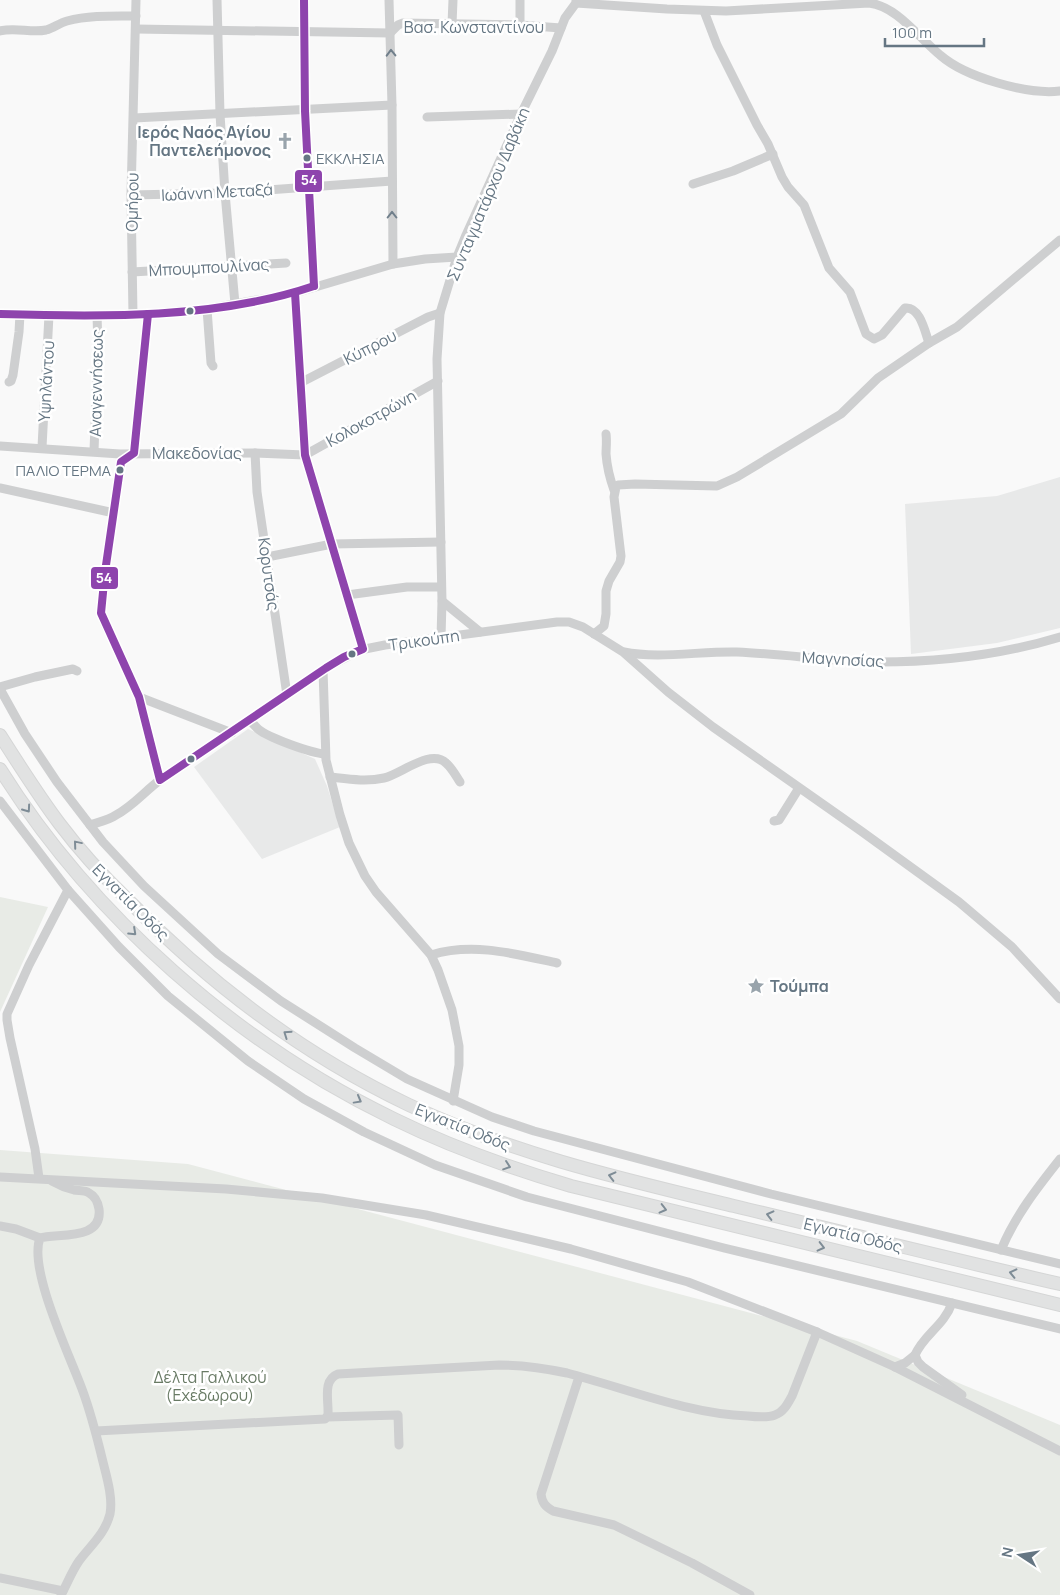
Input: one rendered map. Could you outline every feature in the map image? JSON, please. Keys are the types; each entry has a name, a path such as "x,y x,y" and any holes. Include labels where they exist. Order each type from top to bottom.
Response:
{"highway":[{"name":"Εγνατία Οδός","path":"0,735 60,824 102,874 146,919 194,963 289,1036 328,1061 386,1093 475,1133 575,1167 1060,1284"},
{"name":"Εγνατία Οδός","path":"0,769 44,833 86,884 129,929 181,978 278,1052 316,1076 394,1119 473,1153 571,1186 1060,1305"}],"street":[{"name":"Ομήρου","path":"133,315 131,195 136,0"},
{"path":"217,0 220,114 231,266 236,304"},
{"path":"304,0 305,111 314,286"},
{"path":"389,0 393,264"},
{"path":"452,24 453,0"},
{"path":"520,0 520,25"},
{"path":"576,1 704,11 770,10 879,4 892,12 942,57 971,74 1030,90 1042,92 1060,91"},
{"name":"Συνταγματάρχου Δαβάκη","path":"441,638 442,601 437,359 440,314 457,257 521,114 552,51 561,28 576,1"},
{"path":"704,11 717,44 788,187 804,204 829,268 850,292 868,337 874,340 882,335 905,308 908,307 921,319 929,343"},
{"path":"0,30 46,30 60,23 76,19 136,16"},
{"name":"Βασ. Κωνσταντίνου","path":"390,33 403,23 520,25 561,28"},
{"path":"136,30 390,33"},
{"path":"134,118 305,111 392,105"},
{"path":"427,117 521,114"},
{"path":"693,184 733,171 773,154"},
{"name":"Ιωάννη Μεταξά","path":"131,195 225,193 392,181"},
{"path":"614,490 618,485 635,484 717,486 723,484 841,414 878,378 929,343 957,327 981,309 1060,240"},
{"path":"0,314 133,315 207,309 295,293 393,264 457,257"},
{"name":"Μπουμπουλίνας","path":"132,272 286,263"},
{"path":"295,293 305,455 363,649"},
{"path":"207,309 211,364 213,366"},
{"path":"8,382 11,381 13,375 20,314"},
{"path":"0,446 94,451 120,458 134,454 148,314"},
{"name":"Κύπρου","path":"300,383 428,317 440,314"},
{"name":"Υψηλάντου","path":"42,448 49,315"},
{"name":"Αναγεννήσεως","path":"94,451 98,346 97,315"},
{"name":"Κολοκοτρώνη","path":"305,455 438,381"},
{"path":"594,634 604,626 606,590 620,562 621,556 614,490 609,476 606,452 608,445 606,434"},
{"name":"Μακεδονίας","path":"134,454 255,453 305,455"},
{"name":"Κορυτσάς","path":"255,453 257,492 287,695"},
{"path":"120,458 101,613 104,624 123,660 139,697 160,780"},
{"path":"0,488 114,513"},
{"path":"267,557 332,544 441,542"},
{"path":"347,595 407,587 441,587"},
{"path":"442,601 480,632"},
{"name":"Τρικούπη","path":"90,826 115,816 129,807 145,790 323,670 344,657 363,649 557,622 577,625 624,652 668,692 713,727 959,902 1012,947 1060,999"},
{"name":"Μαγνησίας","path":"624,652 642,654 738,652 864,662 895,662 1008,650 1060,636"},
{"path":"77,671 73,669 63,671 0,688 25,734 57,782 103,842 144,886 218,954 281,1001 339,1039 407,1078 492,1117 592,1147 772,1194 1060,1264"},
{"path":"323,670 325,754 349,843 365,876 376,892 432,955 452,1010 459,1046 459,1064 453,1100"},
{"path":"139,697 232,732"},
{"path":"250,720 258,729 265,733 303,748 325,754"},
{"path":"330,777 362,781 375,780 395,774 420,761 441,759 446,762 460,782"},
{"path":"774,821 779,820 799,788"},
{"path":"0,801 68,890 119,947 168,996 248,1061 304,1099 398,1149 480,1182 528,1197 724,1248 1060,1330"},
{"path":"43,1179 10,1038 7,1014 29,965 68,890"},
{"path":"432,955 467,948 509,953 557,963"},
{"path":"1001,1250 1007,1235 1028,1200 1060,1159"},
{"path":"0,1177 269,1192 331,1199 426,1214 572,1249 688,1282 818,1332 993,1415 1060,1451"},
{"path":"0,1226 16,1228 40,1238 54,1235 80,1234 88,1231 97,1221 98,1203 93,1196 87,1192 63,1187 43,1179"},
{"path":"0,1578 62,1593 79,1561 100,1536 110,1513 110,1494 96,1431 41,1274 37,1255 40,1238"},
{"path":"895,1367 905,1363 915,1355 924,1341 944,1320 952,1304"},
{"path":"327,1417 329,1381 332,1376 338,1374 499,1365 522,1365 579,1377 694,1408 734,1416 775,1416 781,1412 792,1396 818,1332"},
{"path":"915,1355 923,1367 993,1415"},
{"path":"579,1377 541,1494 542,1501 546,1507 553,1511 614,1525 692,1562 750,1595"},
{"path":"96,1431 312,1420 327,1417 398,1415 399,1445"}],"shaded area":[{"path":"1060,477 1060,628 997,643 911,654 905,504 997,496"},
{"path":"248,729 315,759 327,786 340,827 262,859 194,767"}],"green space":[{"path":"0,897 48,907 0,1012"},
{"name":"Δέλτα Γαλλικού (Εχέδωρου)","path":"0,1150 188,1164 857,1341 1060,1425 1060,1595 0,1595"}],"transit line":[{"name":"54","path":"304,0 305,111 314,286"},
{"name":"54","path":"0,314 78,316 159,314 238,305 277,297 314,286"},
{"name":"54","path":"148,314 134,453 121,462 101,613 139,697 160,780 326,668 344,657 363,649 305,455 295,293"}],"place":[{"name":"Ιερός Ναός Αγίου Παντελεήμονος","path":"285,141"},
{"name":"ΕΚΚΛΗΣΙΑ","path":"307,158"},
{"name":"ΠΑΛΙΟ ΤΕΡΜΑ","path":"120,470"},
{"name":"Τούμπα","path":"756,986"}]}
